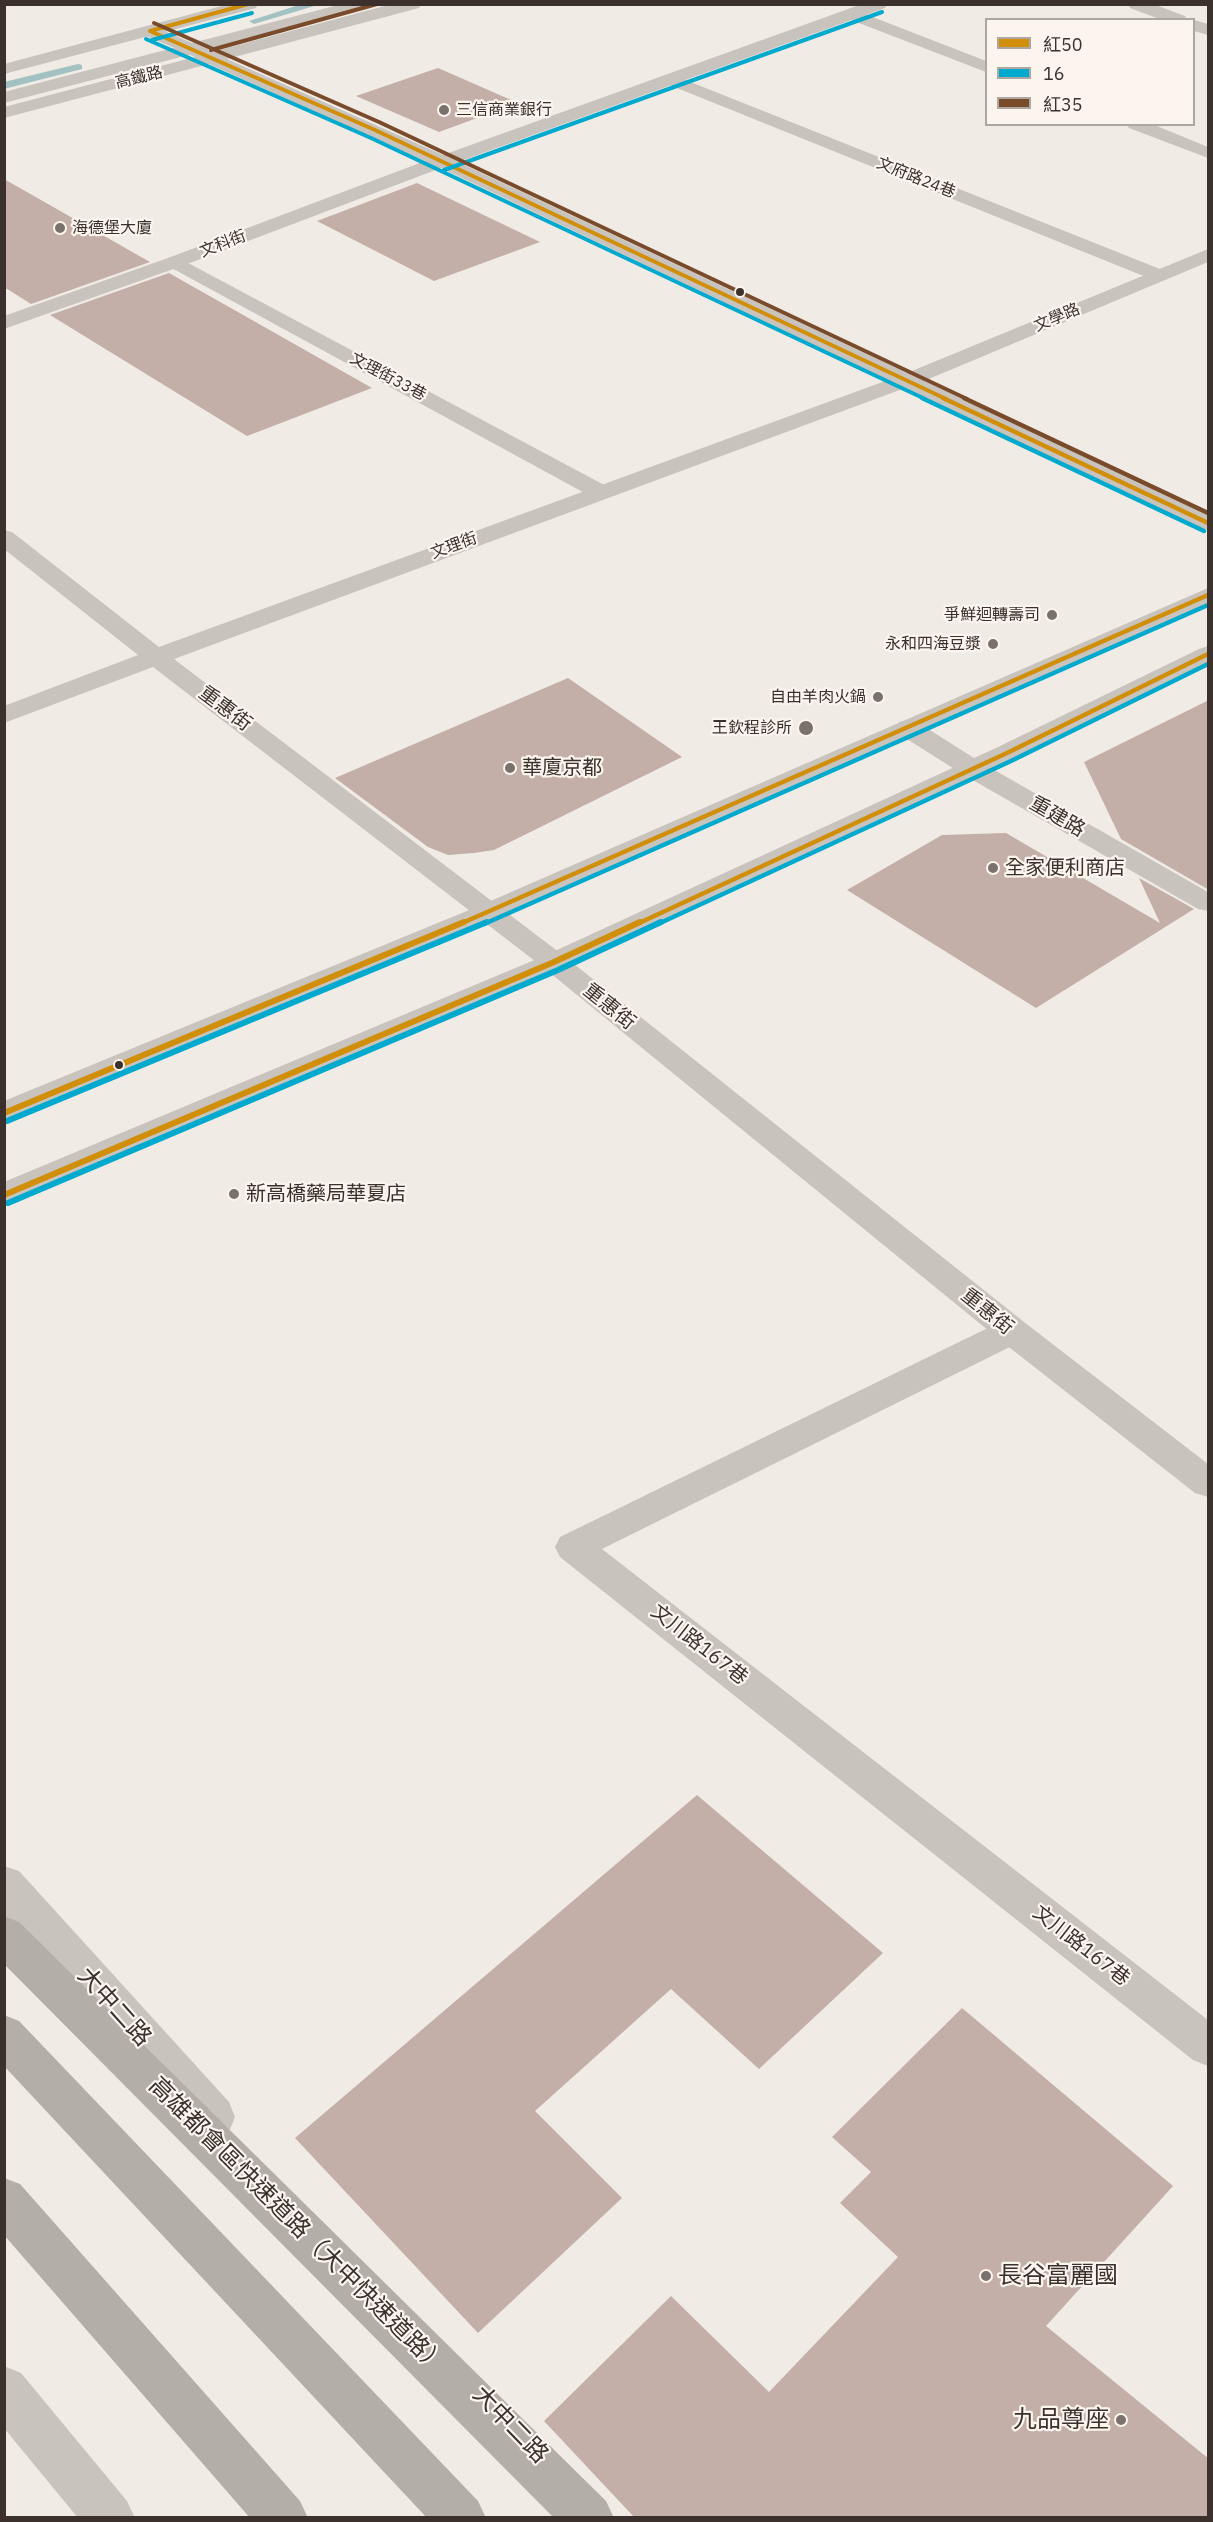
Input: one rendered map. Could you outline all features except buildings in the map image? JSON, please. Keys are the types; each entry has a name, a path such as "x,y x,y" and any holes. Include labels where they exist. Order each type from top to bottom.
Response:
{"highway":[{"name":"高雄都會區快速道路（大中快速道路）","path":"4,1935 589,2517"},
{"path":"4,2035 460,2517"},
{"path":"4,2200 283,2517"}],"street":[{"path":"4,69 249,4"},
{"name":"高鐵路","path":"4,98 363,4"},
{"name":"高鐵路","path":"4,114 413,4"},
{"name":"文科街","path":"4,323 175,262 366,188 673,80 879,4"},
{"path":"1136,4 1174,18"},
{"path":"852,14 985,65"},
{"path":"150,31 375,130 1209,523"},
{"name":"文府路24巷","path":"673,80 1158,275"},
{"path":"1140,126 1209,153"},
{"name":"文學路","path":"905,381 1209,255"},
{"name":"文理街33巷","path":"175,262 600,492"},
{"name":"文理街","path":"4,715 600,492 905,381"},
{"name":"重惠街","path":"4,537 156,657 554,962 1012,1331 1209,1483"},
{"path":"4,1113 489,912 1209,595"},
{"path":"4,1194 554,962 973,769 1209,654"},
{"name":"重建路","path":"908,728 973,769 1209,903"},
{"name":"文川路167巷","path":"1012,1331 573,1547 1209,2046"},
{"name":"大中二路","path":"4,1884 246,2154 600,2517"},
{"path":"4,2390 110,2517"}],"waterway":[{"path":"254,21 316,4"},
{"path":"4,86 78,67"}],"transit line":[{"name":"紅50","path":"150,31 248,4"},
{"name":"紅35","path":"211,50 377,4"},
{"name":"16","path":"444,170 882,12"},
{"name":"16","path":"152,40 252,13"},
{"name":"紅35","path":"154,23 379,122 1208,513"},
{"name":"紅50","path":"150,31 375,130 1208,523"},
{"name":"16","path":"146,39 371,138 1204,531"},
{"name":"紅50","path":"4,1113 489,912 1208,595"},
{"name":"16","path":"7,1121 493,920 1208,605"},
{"name":"紅50","path":"4,1195 554,962 1007,753 1208,654"},
{"name":"16","path":"8,1203 558,970 1011,761 1208,664"}],"place":[{"name":"三信商業銀行","path":"444,110"},
{"name":"海德堡大廈","path":"60,228"},
{"name":"爭鮮迴轉壽司","path":"1052,615"},
{"name":"永和四海豆漿","path":"993,644"},
{"name":"自由羊肉火鍋","path":"878,697"},
{"name":"王欽程診所","path":"806,728"},
{"name":"華廈京都","path":"510,768"},
{"name":"全家便利商店","path":"993,868"},
{"name":"新高橋藥局華夏店","path":"234,1194"},
{"name":"長谷富麗國","path":"986,2276"},
{"name":"九品尊座","path":"1121,2420"}]}
